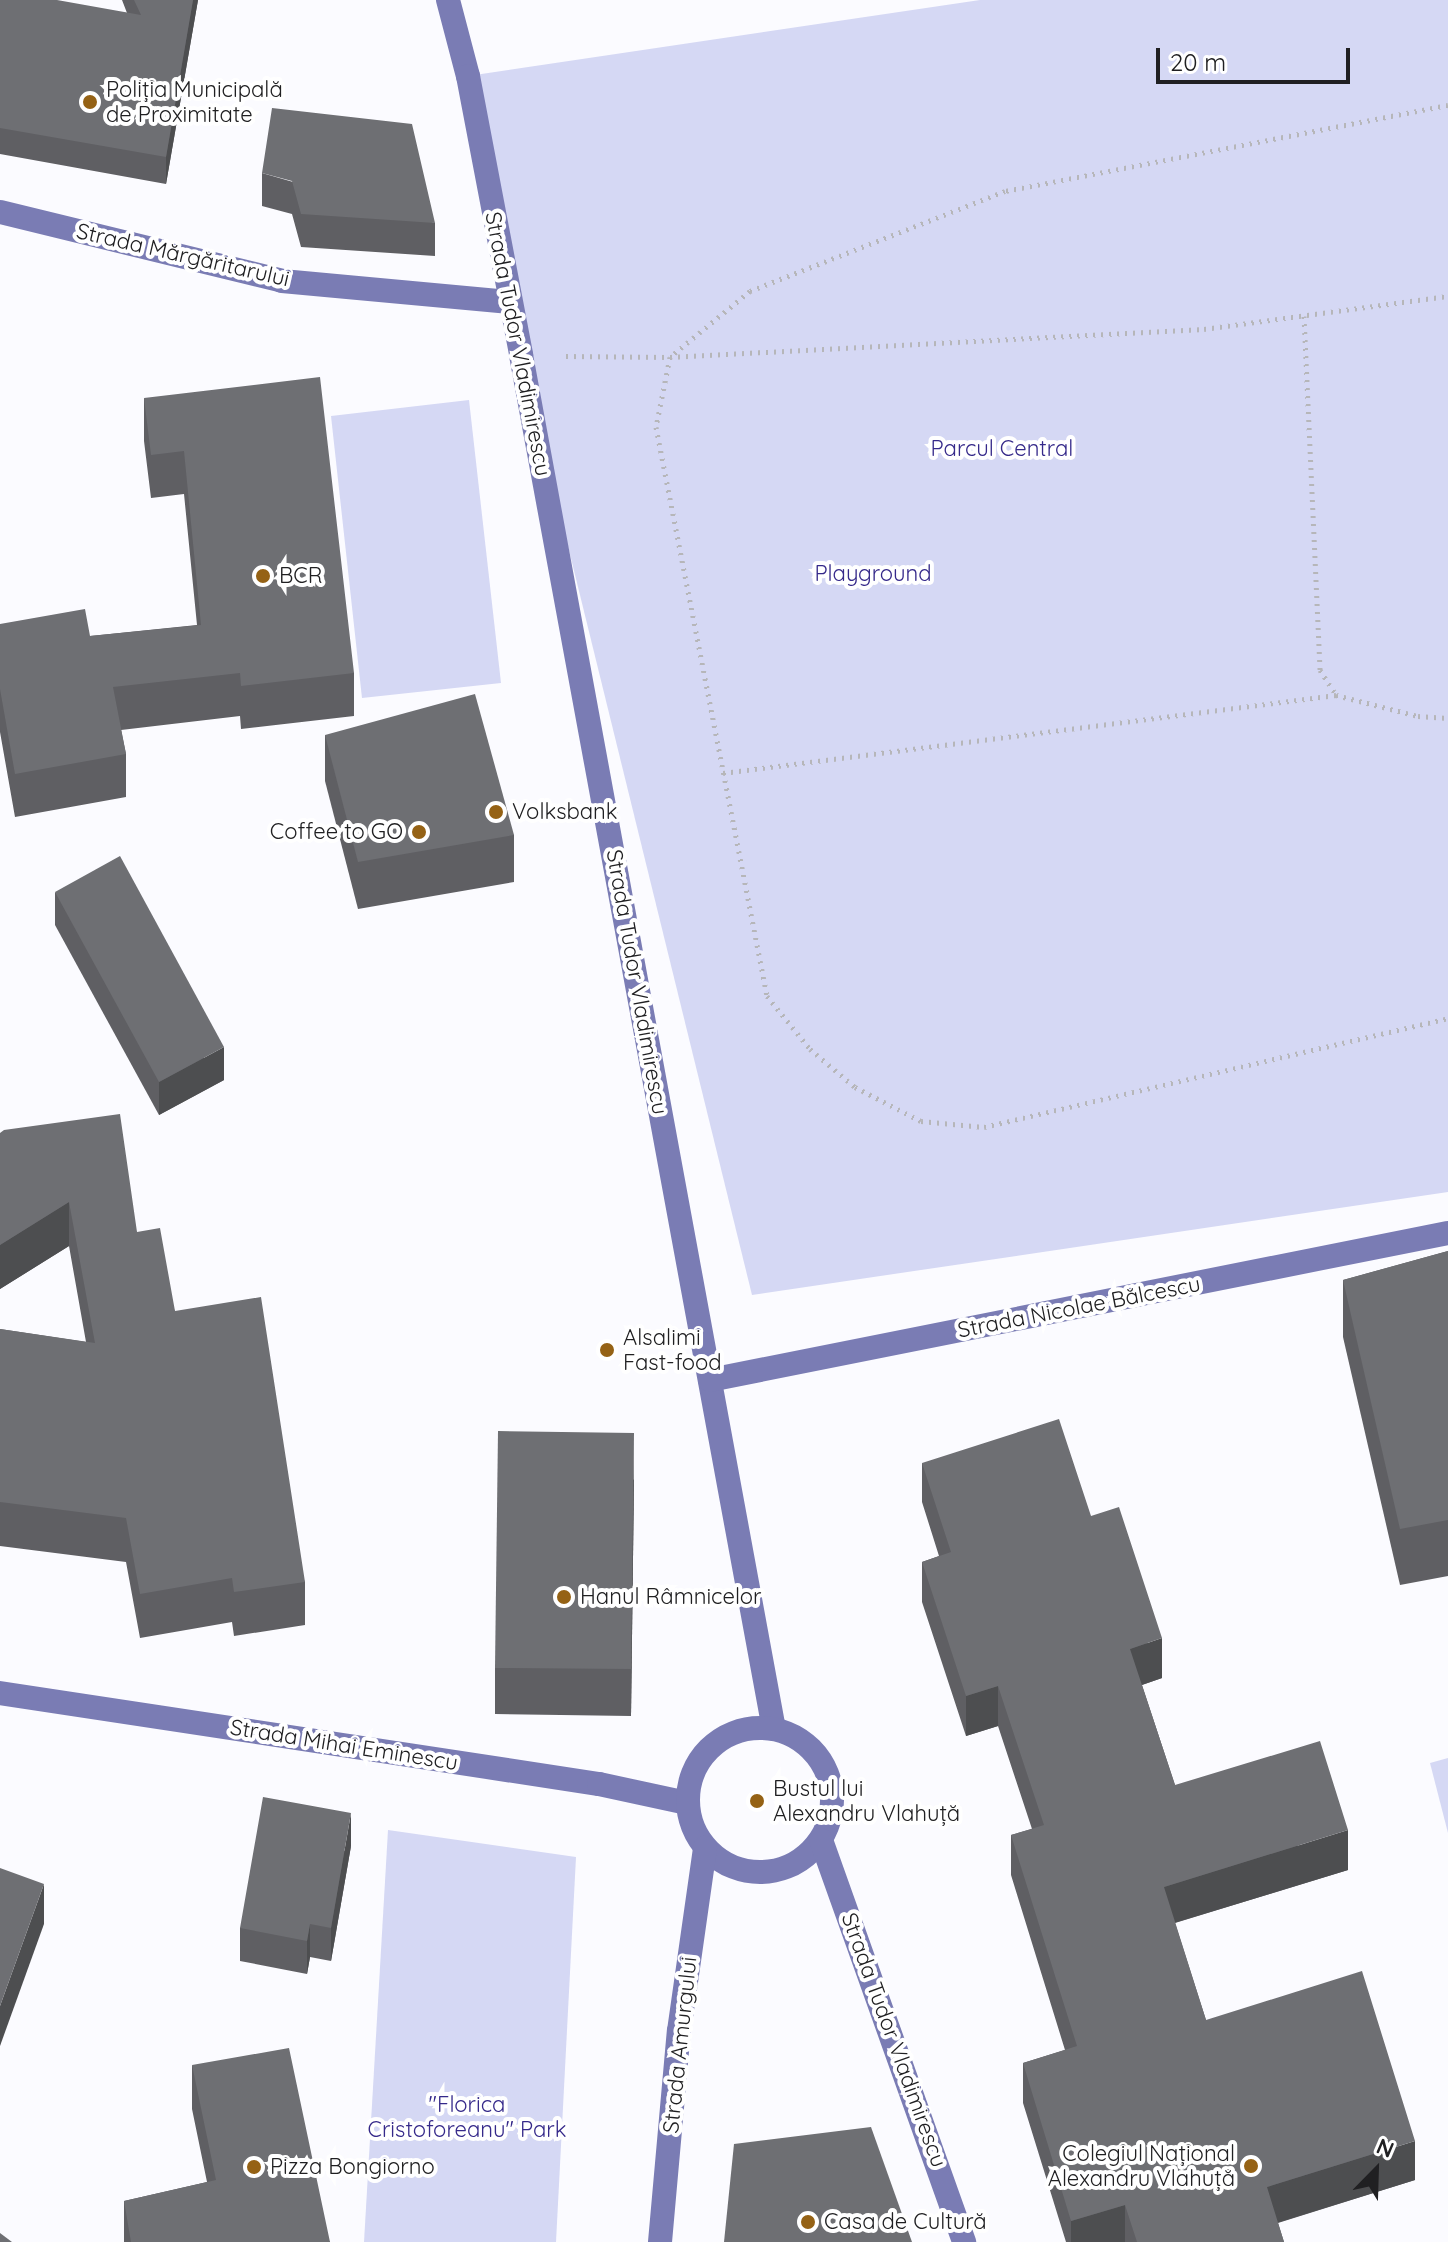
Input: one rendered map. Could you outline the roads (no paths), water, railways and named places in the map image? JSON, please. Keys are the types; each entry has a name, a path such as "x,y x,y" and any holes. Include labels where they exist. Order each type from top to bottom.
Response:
{"street":[{"name":"Strada Tudor Vladimirescu","path":"448,0 468,76 521,355 774,1729"},
{"name":"Strada Mărgăritarului","path":"0,212 282,281 510,302"},
{"name":"Strada Nicolae Bălcescu","path":"710,1380 1448,1233"},
{"name":"Strada Mihai Eminescu","path":"0,1693 599,1784 687,1803"},
{"path":"774,1729 812,1750 829,1777 832,1809 821,1840 798,1863 766,1872 732,1867 705,1848 687,1803 692,1774 717,1742 744,1730 774,1729"},
{"name":"Strada Tudor Vladimirescu","path":"821,1840 964,2242"},
{"name":"Strada Amurgului","path":"660,2242 679,2031 705,1848"}],"place":[{"name":"Poliția Municipală de Proximitate","path":"90,102"},
{"name":"BCR","path":"263,576"},
{"name":"Volksbank","path":"496,812"},
{"name":"Coffee to GO","path":"419,832"},
{"name":"Alsalimi Fast-food","path":"607,1350"},
{"name":"Hanul Râmnicelor","path":"564,1597"},
{"name":"Bustul lui Alexandru Vlahuță","path":"757,1801"},
{"name":"Colegiul Național Alexandru Vlahuță","path":"1251,2166"},
{"name":"Pizza Bongiorno","path":"254,2167"},
{"name":"Casa de Cultură","path":"808,2222"}],"park label":[{"name":"Parcul Central","path":"1002,449"},
{"name":"Playground","path":"873,574"},
{"name":"\"Florica Cristoforeanu\" Park","path":"467,2116"}]}
